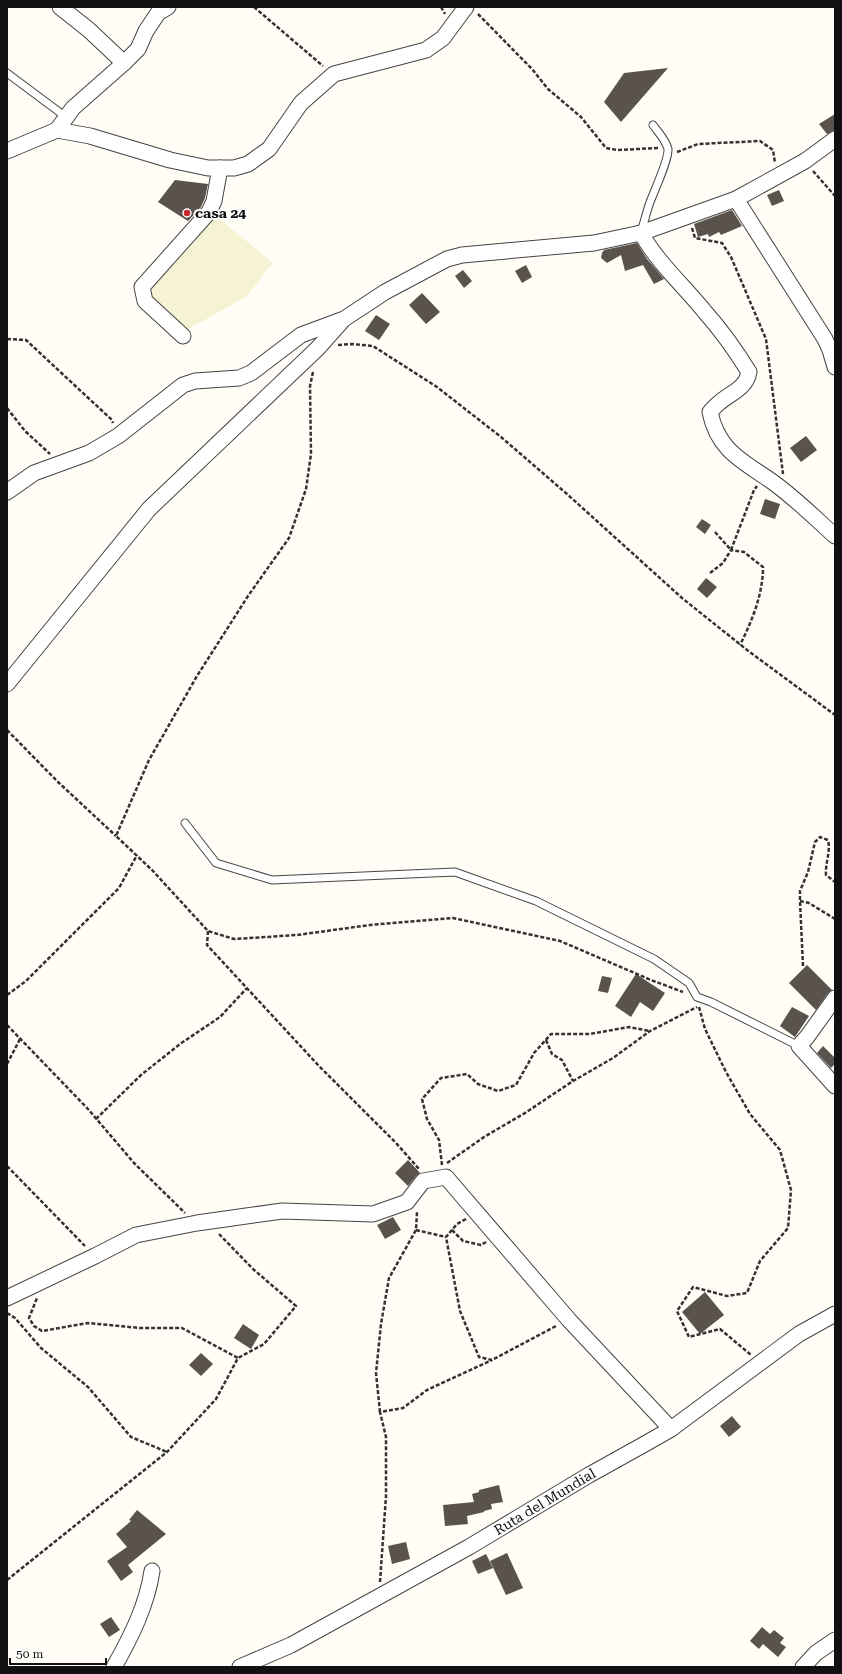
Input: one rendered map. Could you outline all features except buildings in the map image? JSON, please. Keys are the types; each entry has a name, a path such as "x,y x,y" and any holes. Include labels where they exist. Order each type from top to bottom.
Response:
{"street":[{"path":"60,7 89,30 124,63"},
{"path":"7,151 57,130 66,117 88,94 138,49 146,31 158,14 168,7"},
{"path":"57,130 90,136 170,160 208,168 234,168 248,164 269,149 301,103 334,74 426,50 443,38 470,9"},
{"path":"7,492 34,473 57,466 89,453 118,436 183,385 194,381 239,378 251,373 301,335 344,319 385,292 447,260 462,255 594,243 641,232 736,199 805,161 835,139"},
{"path":"184,336 145,301 142,287 209,212 214,201 220,168"},
{"path":"736,199 824,339 830,350 835,367"},
{"path":"641,232 649,247 732,344 750,372 748,379 730,396 719,402 710,412 713,427 729,450 742,462 785,492 835,536"},
{"path":"7,684 149,509 318,348 344,319"},
{"path":"835,998 799,1046 835,1086"},
{"path":"7,1298 136,1235 196,1223 282,1211 373,1214 407,1202 423,1181 446,1177 569,1320 670,1429"},
{"name":"Ruta del Mundial","path":"240,1667 291,1645 469,1547 589,1475 670,1429 799,1334 835,1314"},
{"path":"114,1667 132,1635 149,1588 152,1571"},
{"path":"803,1667 816,1653 835,1640"}],"lane":[{"path":"7,73 66,117"},
{"path":"641,232 649,204 657,189 668,156 668,148 653,125"},
{"path":"185,823 216,863 272,880 455,872 536,901 654,959 689,983 697,997 711,1002 799,1046"}],"path":[{"path":"254,7 287,34 314,59 334,74"},
{"path":"470,9 532,69 548,89 582,117 606,148 617,150 668,148"},
{"path":"668,156 698,144 760,142 773,150 775,166 773,178"},
{"path":"805,161 835,196"},
{"path":"692,225 695,238 722,243 731,257 766,339 785,492"},
{"path":"7,339 26,340 112,420 118,436"},
{"path":"318,348 352,344 373,346 437,387 501,437 567,494 682,598 740,645 835,715"},
{"path":"116,836 149,760 197,676 248,596 289,538 306,489 311,454 310,386 313,371"},
{"path":"7,408 25,432 48,451 57,466"},
{"path":"710,573 722,563 731,550 754,490 764,477"},
{"path":"715,532 731,550 744,552 763,567 763,580 751,624 740,645"},
{"path":"7,730 58,782 152,870 208,931 234,939 297,935 370,925 453,918 560,941 651,980 697,997 705,1029 726,1072 750,1114 780,1150 791,1190 788,1228 760,1261 747,1293 727,1296 693,1288 677,1310 689,1337 720,1329 742,1346 760,1364"},
{"path":"803,966 800,891 808,872 815,842 820,837 828,840 829,847 825,867 826,875 835,882"},
{"path":"7,995 32,976 119,888 137,856"},
{"path":"800,901 809,903 835,919"},
{"path":"208,931 207,945 318,1065 396,1143 428,1180"},
{"path":"96,1119 141,1075 180,1044 220,1017 247,988"},
{"path":"650,1031 629,1027 590,1034 551,1034 534,1053 516,1085 498,1091 478,1084 467,1074 441,1078 422,1099 427,1119 439,1140 442,1167 484,1137 525,1113 573,1081 613,1058 650,1031 699,1006"},
{"path":"7,1025 96,1119 134,1163 196,1223"},
{"path":"7,1064 20,1039"},
{"path":"546,1040 552,1054 562,1060 573,1081"},
{"path":"7,1166 95,1256"},
{"path":"378,1597 386,1496 386,1437 380,1412 376,1373 381,1324 389,1278 416,1230 417,1212 407,1202"},
{"path":"446,1237 457,1224 476,1213"},
{"path":"416,1230 446,1237"},
{"path":"452,1230 464,1241 481,1245 497,1237"},
{"path":"7,1580 167,1452 216,1399 238,1358 264,1344 296,1306 253,1269 217,1232"},
{"path":"446,1237 460,1311 479,1357 492,1360"},
{"path":"45,1279 29,1318 34,1326 42,1331 88,1323 140,1328 182,1328 238,1358"},
{"path":"7,1314 15,1318 42,1348 88,1387 131,1437 167,1452"},
{"path":"380,1412 403,1408 428,1390 492,1360 543,1332 569,1320"}],"shaded area":[{"path":"215,215 273,263 246,297 183,332 149,301 150,283"}],"place":[{"name":"casa 24","path":"187,213"}]}
